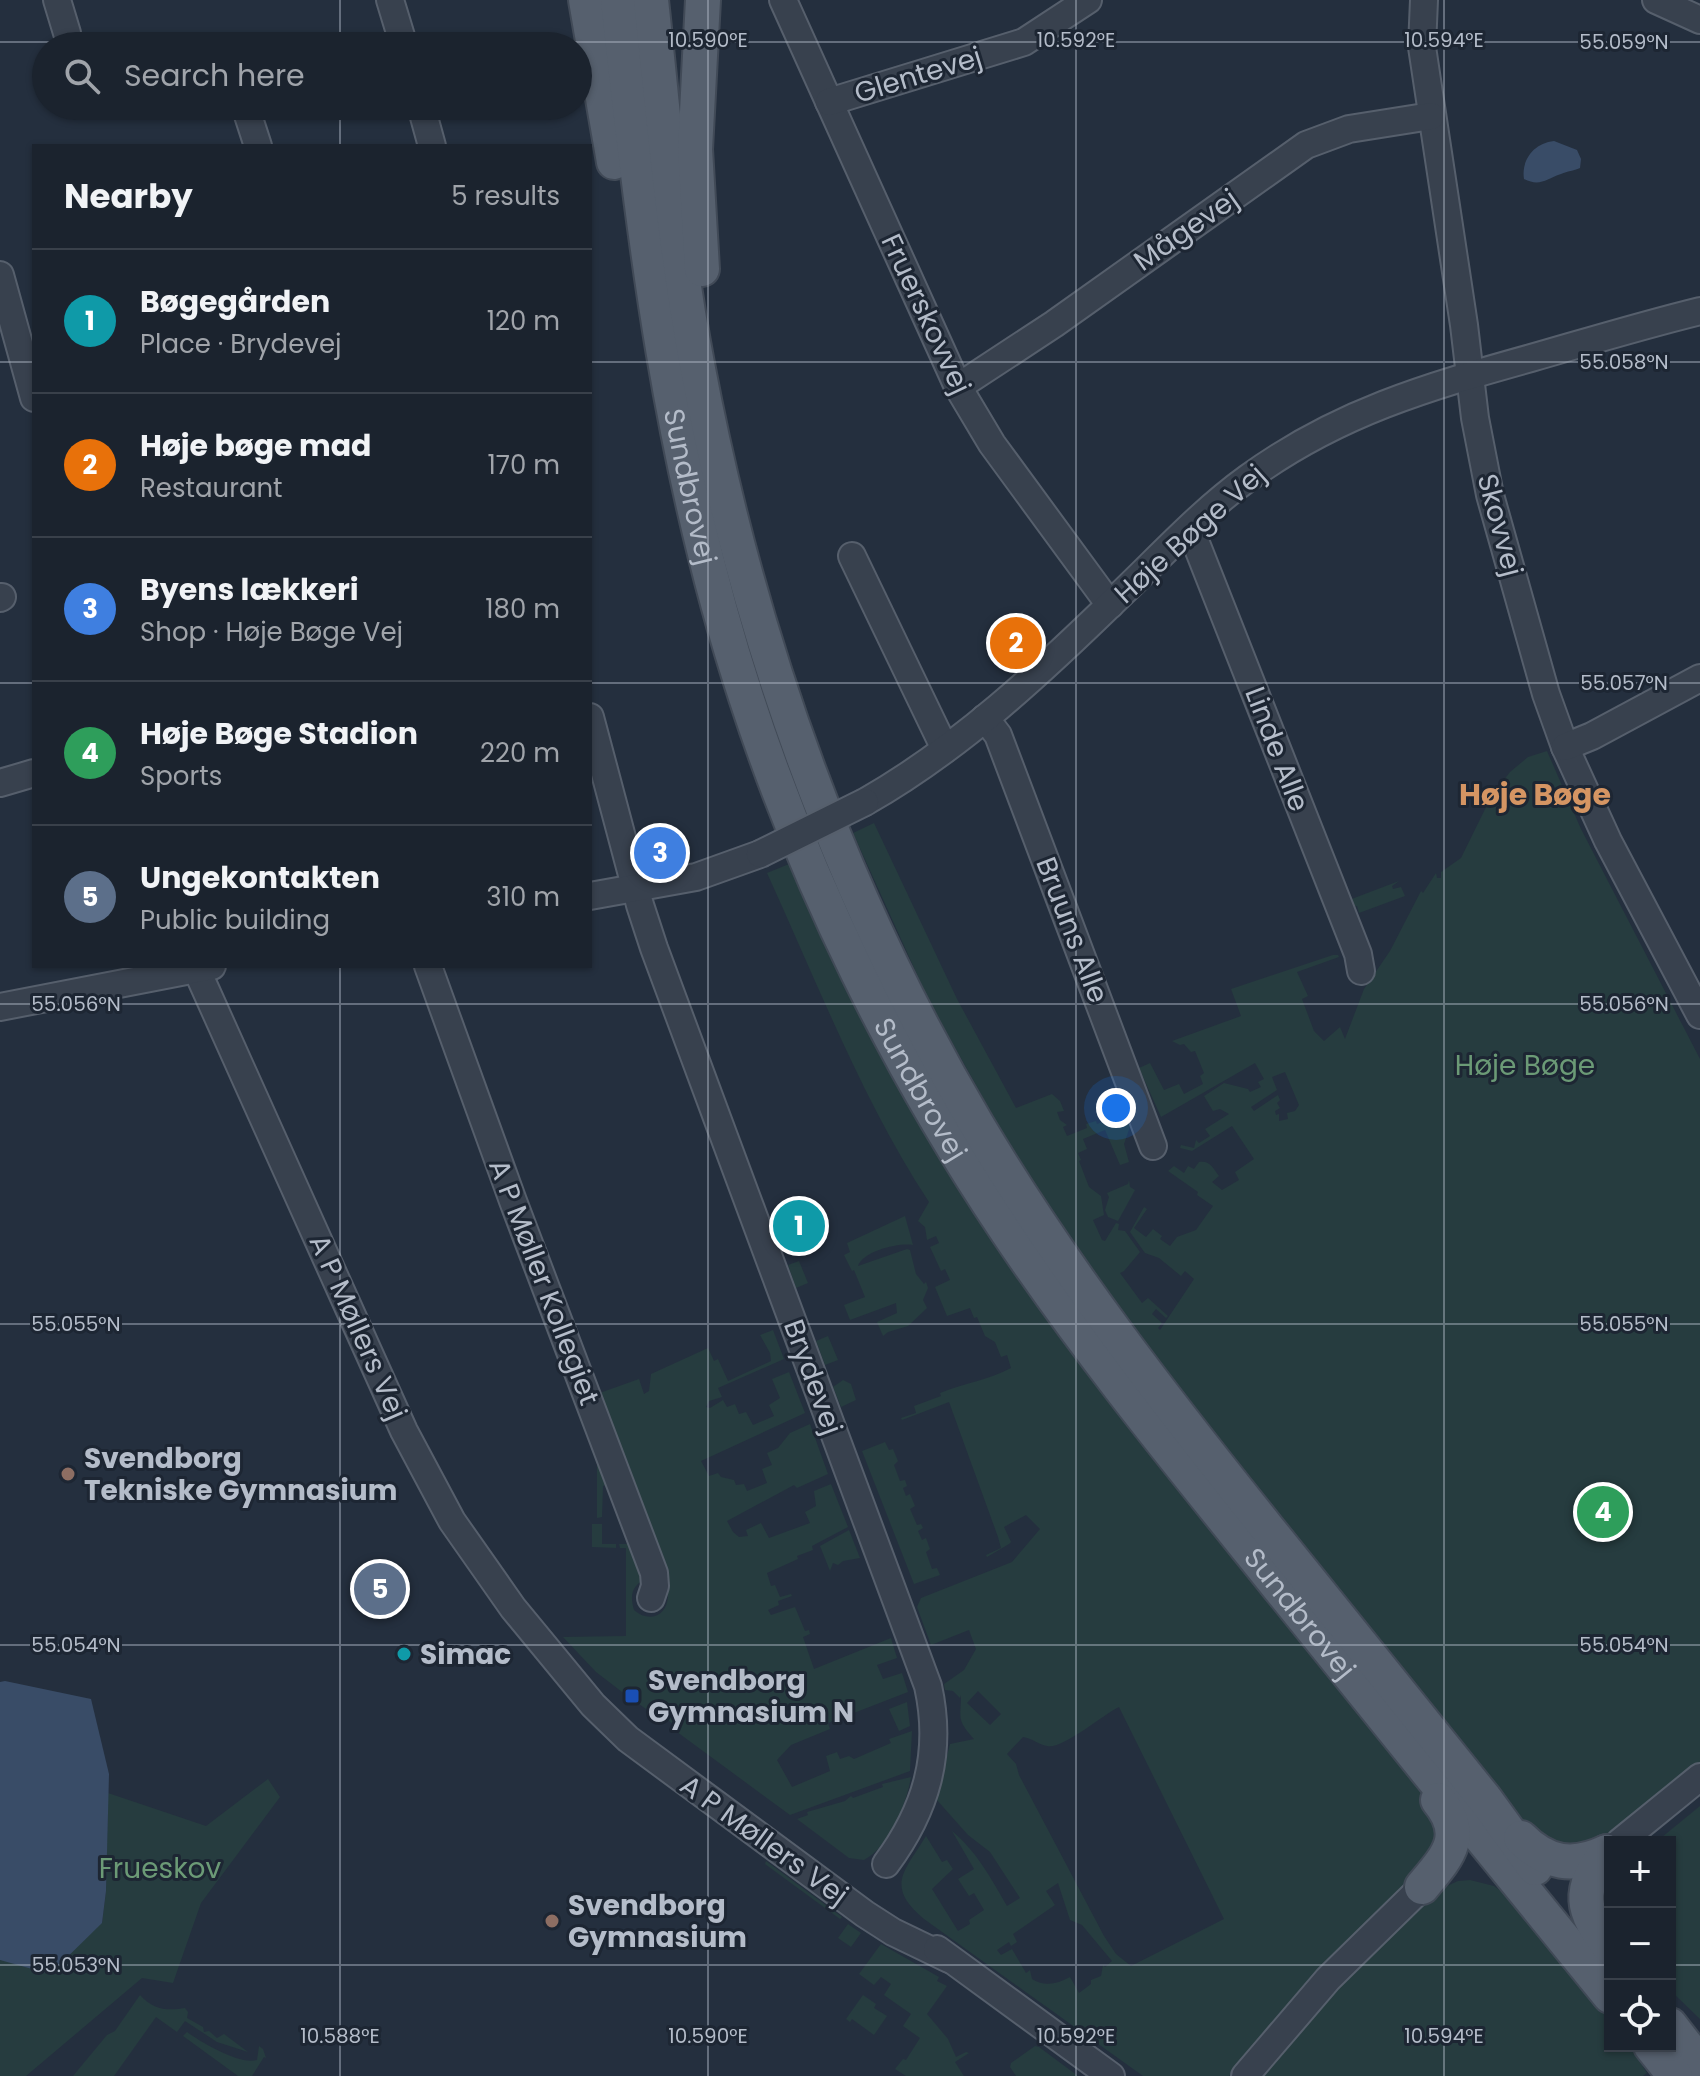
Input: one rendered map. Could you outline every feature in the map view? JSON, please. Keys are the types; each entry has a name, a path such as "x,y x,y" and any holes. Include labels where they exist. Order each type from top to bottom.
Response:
{"main road":[{"path":"586,0 592,32"},
{"name":"Sundbrovej","path":"618,0 651,282 677,434 702,547 745,696 787,807 855,964 930,1107 1009,1234 1103,1365 1604,1989"},
{"name":"Sundbrovej","path":"651,0 674,212 704,401 747,585 812,781 853,882 903,988 978,1126 1042,1229 1146,1375 1485,1799 1604,1954"},
{"path":"703,0 695,149 701,259 709,325 732,462 812,781"},
{"path":"592,33 660,412 702,547"},
{"path":"1335,1657 1355,1695 1451,1820 1454,1831 1448,1853 1422,1887"},
{"path":"1485,1799 1529,1846 1551,1860 1577,1863 1604,1851"},
{"path":"1604,1859 1589,1879 1585,1899 1590,1919 1604,1939"},
{"path":"1422,1887 1458,1867 1483,1861 1502,1862"},
{"path":"1676,2033 1700,2064"},
{"path":"1676,2045 1700,2075"},
{"path":"1656,2052 1675,2076"}],"street":[{"path":"57,0 67,32"},
{"path":"390,0 400,32"},
{"name":"Fruerskovvej","path":"783,0 958,387 992,444 1110,605"},
{"name":"Glentevej","path":"829,102 1024,42 1088,0"},
{"name":"Skovvej","path":"1424,0 1422,47 1431,116 1464,325 1468,374 1490,495 1546,694 1565,747 1608,841 1700,1015"},
{"path":"1656,0 1700,20"},
{"name":"Mågevej","path":"958,387 1054,324 1306,145 1349,129 1431,116"},
{"path":"250,120 257,144"},
{"path":"425,120 431,144"},
{"path":"0,275 32,391"},
{"name":"Høje Bøge Vej","path":"592,896 696,877 760,854 906,778 985,718 1049,663 1190,528 1245,480 1327,429 1372,408 1468,374 1700,311"},
{"name":"Linde Alle","path":"1190,528 1358,954 1361,971"},
{"path":"852,556 945,749"},
{"path":"1565,747 1700,678"},
{"name":"Bruuns Alle","path":"985,718 998,735 1153,1146"},
{"name":"Brydevej","path":"592,724 654,948 928,1686 933,1737 926,1789 912,1824 886,1864"},
{"path":"0,783 32,774"},
{"path":"0,1007 197,968"},
{"name":"A P Møllers Vej","path":"202,968 404,1431 427,1476 452,1521 493,1582 600,1713 637,1746 865,1914 893,1932 949,1959 1111,2076"},
{"name":"A P Møller Kollegiet","path":"429,968 654,1573 655,1586 651,1598"},
{"path":"1627,1836 1700,1777"},
{"path":"1245,2076 1328,1979 1422,1887"}],"green space":[{"name":"Høje Bøge","path":"1547,751 1581,829 1700,1059 1700,1763 1610,1836 1604,1836 1604,1841 1595,1848 1585,1852 1535,1839 1182,1397 1096,1280 1016,1157 929,1001 853,833 874,823 957,999 1016,1108 1052,1094 1060,1101 1064,1111 1057,1112 1060,1120 1067,1125 1063,1127 1067,1136 1087,1128 1086,1124 1096,1121 1097,1124 1117,1116 1119,1120 1126,1117 1130,1127 1124,1144 1129,1162 1120,1165 1105,1130 1083,1139 1087,1149 1078,1153 1079,1161 1089,1187 1101,1196 1104,1215 1093,1220 1102,1240 1105,1241 1116,1223 1119,1224 1118,1230 1125,1231 1140,1252 1120,1273 1142,1303 1148,1298 1168,1316 1166,1318 1156,1309 1152,1314 1162,1323 1158,1328 1160,1330 1194,1279 1185,1271 1181,1276 1159,1258 1145,1253 1130,1232 1144,1207 1147,1209 1134,1228 1146,1237 1153,1229 1170,1246 1177,1237 1196,1230 1213,1206 1168,1171 1174,1166 1184,1173 1188,1166 1194,1169 1199,1162 1206,1162 1219,1176 1212,1182 1222,1190 1239,1180 1235,1172 1254,1159 1232,1126 1192,1151 1180,1148 1181,1145 1194,1148 1196,1140 1199,1143 1210,1136 1205,1129 1229,1114 1220,1109 1213,1111 1204,1096 1224,1083 1250,1092 1261,1087 1258,1082 1264,1079 1255,1063 1161,1117 1139,1068 1150,1063 1164,1090 1179,1084 1184,1094 1203,1084 1200,1076 1204,1073 1195,1051 1191,1052 1184,1044 1172,1041 1241,1016 1231,989 1333,955 1339,957 1297,972 1308,996 1302,999 1314,1031 1324,1041 1340,1027 1345,1039 1364,989 1390,951 1421,891 1423,893 1436,873 1437,878 1441,878 1441,872 1461,858 1491,797 1510,772 1528,757","holes":["1285,1072 1299,1105 1295,1111 1287,1113 1288,1119 1279,1121 1279,1114 1276,1115 1275,1111 1280,1108 1278,1095 1254,1111 1251,1107 1277,1090 1272,1077"]},
{"path":"789,864 877,1050 1024,1283 1122,1419 1437,1811 1436,1856 1285,2010 1229,2076 1143,2076 924,1919 905,1897 902,1879 905,1869 926,1836 942,1862 947,1860 953,1869 932,1889 958,1931 984,1910 974,1893 969,1896 958,1879 974,1869 952,1831 976,1857 1007,1906 1020,1898 990,1852 968,1835 936,1799 950,1744 974,1739 961,1718 961,1695 960,1698 953,1691 945,1690 944,1684 964,1670 976,1649 969,1630 931,1645 917,1607 921,1598 1012,1562 1040,1529 1026,1515 1004,1527 1011,1542 987,1557 1001,1548 949,1402 902,1420 901,1418 916,1413 914,1406 941,1396 940,1393 1011,1368 1007,1355 1001,1357 995,1342 985,1336 970,1308 947,1316 935,1287 950,1280 945,1269 941,1271 930,1247 939,1243 936,1236 927,1240 925,1227 918,1221 929,1202 862,1083 767,873","holes":["978,1691 1001,1714 990,1725 967,1703","1119,1707 1224,1919 1131,1966 1116,1954 1104,1936 1016,1764 1007,1754 1023,1737 1054,1746","1058,1883 1070,1920 1082,1925 1112,1961 1105,1967 1103,1965 1101,1976 1091,1980 1091,1984 1079,1993 1070,1977 1051,1984 1042,1983 1032,1979 1030,1970 1026,1973 1012,1949 1001,1955 997,1950 1009,1942 1011,1946 1017,1942 1013,1934 1055,1905 1046,1891"]},
{"path":"1399,881 1392,886 1393,889 1401,887 1405,896 1359,913 1357,906 1352,907 1349,900"},
{"path":"1129,1180 1130,1187 1135,1190 1118,1221 1108,1217 1105,1210 1109,1197 1107,1193 1128,1184"},
{"path":"905,1216 913,1245 892,1246 875,1252 861,1260 858,1266 910,1250 916,1274 928,1288 923,1300 927,1308 908,1326 883,1336 877,1322 897,1313 896,1303 850,1320 844,1305 865,1297 844,1255 850,1252 847,1243"},
{"path":"799,1261 808,1283 796,1288 788,1265"},
{"path":"773,1330 784,1359 718,1388 722,1397 709,1401 706,1407 710,1408 723,1400 727,1407 735,1404 739,1414 746,1412 753,1425 774,1416 769,1405 780,1398 772,1379 789,1372 805,1413 701,1461 709,1476 718,1473 721,1477 734,1480 736,1485 744,1484 747,1491 767,1483 762,1469 772,1465 767,1453 778,1448 790,1433 810,1424 828,1474 797,1488 794,1485 727,1521 739,1537 748,1536 746,1530 761,1523 769,1538 810,1523 805,1512 816,1506 814,1491 831,1484 848,1527 812,1546 813,1550 797,1556 798,1559 767,1573 771,1586 775,1585 780,1597 792,1596 778,1601 779,1605 768,1610 771,1615 795,1607 805,1631 809,1630 810,1634 803,1637 814,1669 891,1638 897,1658 877,1665 883,1679 902,1673 908,1692 828,1723 830,1729 791,1745 777,1760 792,1787 830,1771 826,1756 837,1752 840,1759 849,1756 854,1759 891,1743 889,1739 912,1731 910,1771 790,1815 673,1729 675,1726 668,1720 665,1723 635,1701 637,1697 629,1691 626,1695 596,1672 563,1637 626,1636 626,1548 620,1548 619,1544 636,1544 648,1577 634,1590 634,1610 646,1616 657,1615 665,1608 668,1595 594,1395 639,1379 644,1394 649,1391 651,1374 708,1348 714,1361 718,1359 728,1381 771,1361 760,1335"},
{"path":"828,1336 838,1360 825,1365 816,1341"},
{"path":"843,1380 851,1384 856,1400 841,1407 833,1387"},
{"path":"597,1437 613,1482 603,1486 602,1517 597,1518"},
{"path":"885,1442 889,1450 893,1449 898,1461 894,1465 900,1481 905,1480 907,1486 903,1488 906,1496 910,1494 915,1506 910,1509 917,1525 921,1524 923,1528 918,1531 922,1540 926,1538 930,1549 926,1552 932,1569 937,1568 940,1575 914,1584 862,1451"},
{"path":"592,1524 602,1524 602,1544 616,1544 616,1548 592,1547"},
{"path":"849,1530 860,1558 838,1565 833,1563 830,1571 820,1546"},
{"path":"907,1702 910,1726 899,1731 889,1709"},
{"path":"911,1777 905,1800 889,1835 864,1860 849,1858 797,1819 808,1815 807,1812 883,1787 882,1784"},
{"name":"Frueskov","path":"268,1779 280,1797 201,1903 173,1983 142,1978 26,2076 0,2076 0,1960 9,1961 102,1923 106,1891 108,1793 206,1826"},
{"path":"1700,1806 1700,2019 1676,1996 1676,1836 1663,1836"},
{"path":"766,1861 842,1917 840,1919 765,1864"},
{"path":"1470,1880 1494,1886 1504,1893 1604,2012 1604,2052 1634,2052 1647,2073 1643,2076 1259,2076 1338,1985 1436,1891 1458,1881"},
{"path":"848,1924 861,1933 851,1947 838,1938"},
{"path":"881,1944 939,1977 937,1981 947,1986 927,2014 948,2039 956,2057 969,2053 955,2062 964,2076 906,2076 895,2069 903,2059 906,2060 920,2038 903,2026 911,2014 884,1995 891,1984 881,1977 874,1985 859,1974"},
{"path":"140,1995 161,2008 185,2008 187,2018 203,2027 204,2032 209,2031 217,2038 224,2034 248,2052 217,2042 185,2021 177,2032 156,2017 114,2076 73,2076 107,2035 115,2031"},
{"path":"863,1995 876,2004 874,2008 887,2016 874,2035 852,2019 850,2022 846,2019"},
{"path":"187,2032 211,2047 250,2061 257,2060 259,2046 266,2058 252,2076 238,2076 183,2036"},
{"path":"1035,2046 1078,2076 1016,2076 1011,2063"}],"water":[{"path":"1554,141 1577,150 1581,159 1580,168 1539,182 1524,179 1530,154 1540,145"},
{"path":"0,1682 91,1699 109,1774 106,1891 102,1923 50,1974 0,1960"}],"place":[{"name":"Høje bøge mad","path":"1016,643"},
{"name":"Byens lækkeri","path":"660,853"},
{"name":"Bøgegården","path":"799,1226"},
{"name":"Svendborg Tekniske Gymnasium","path":"68,1474"},
{"name":"Høje Bøge Stadion","path":"1603,1512"},
{"name":"Ungekontakten","path":"380,1589"},
{"name":"Simac","path":"404,1654"},
{"name":"Svendborg Gymnasium N","path":"632,1696"},
{"name":"Svendborg Gymnasium","path":"552,1921"}],"district":[{"name":"Høje Bøge","path":"1535,794"}]}
